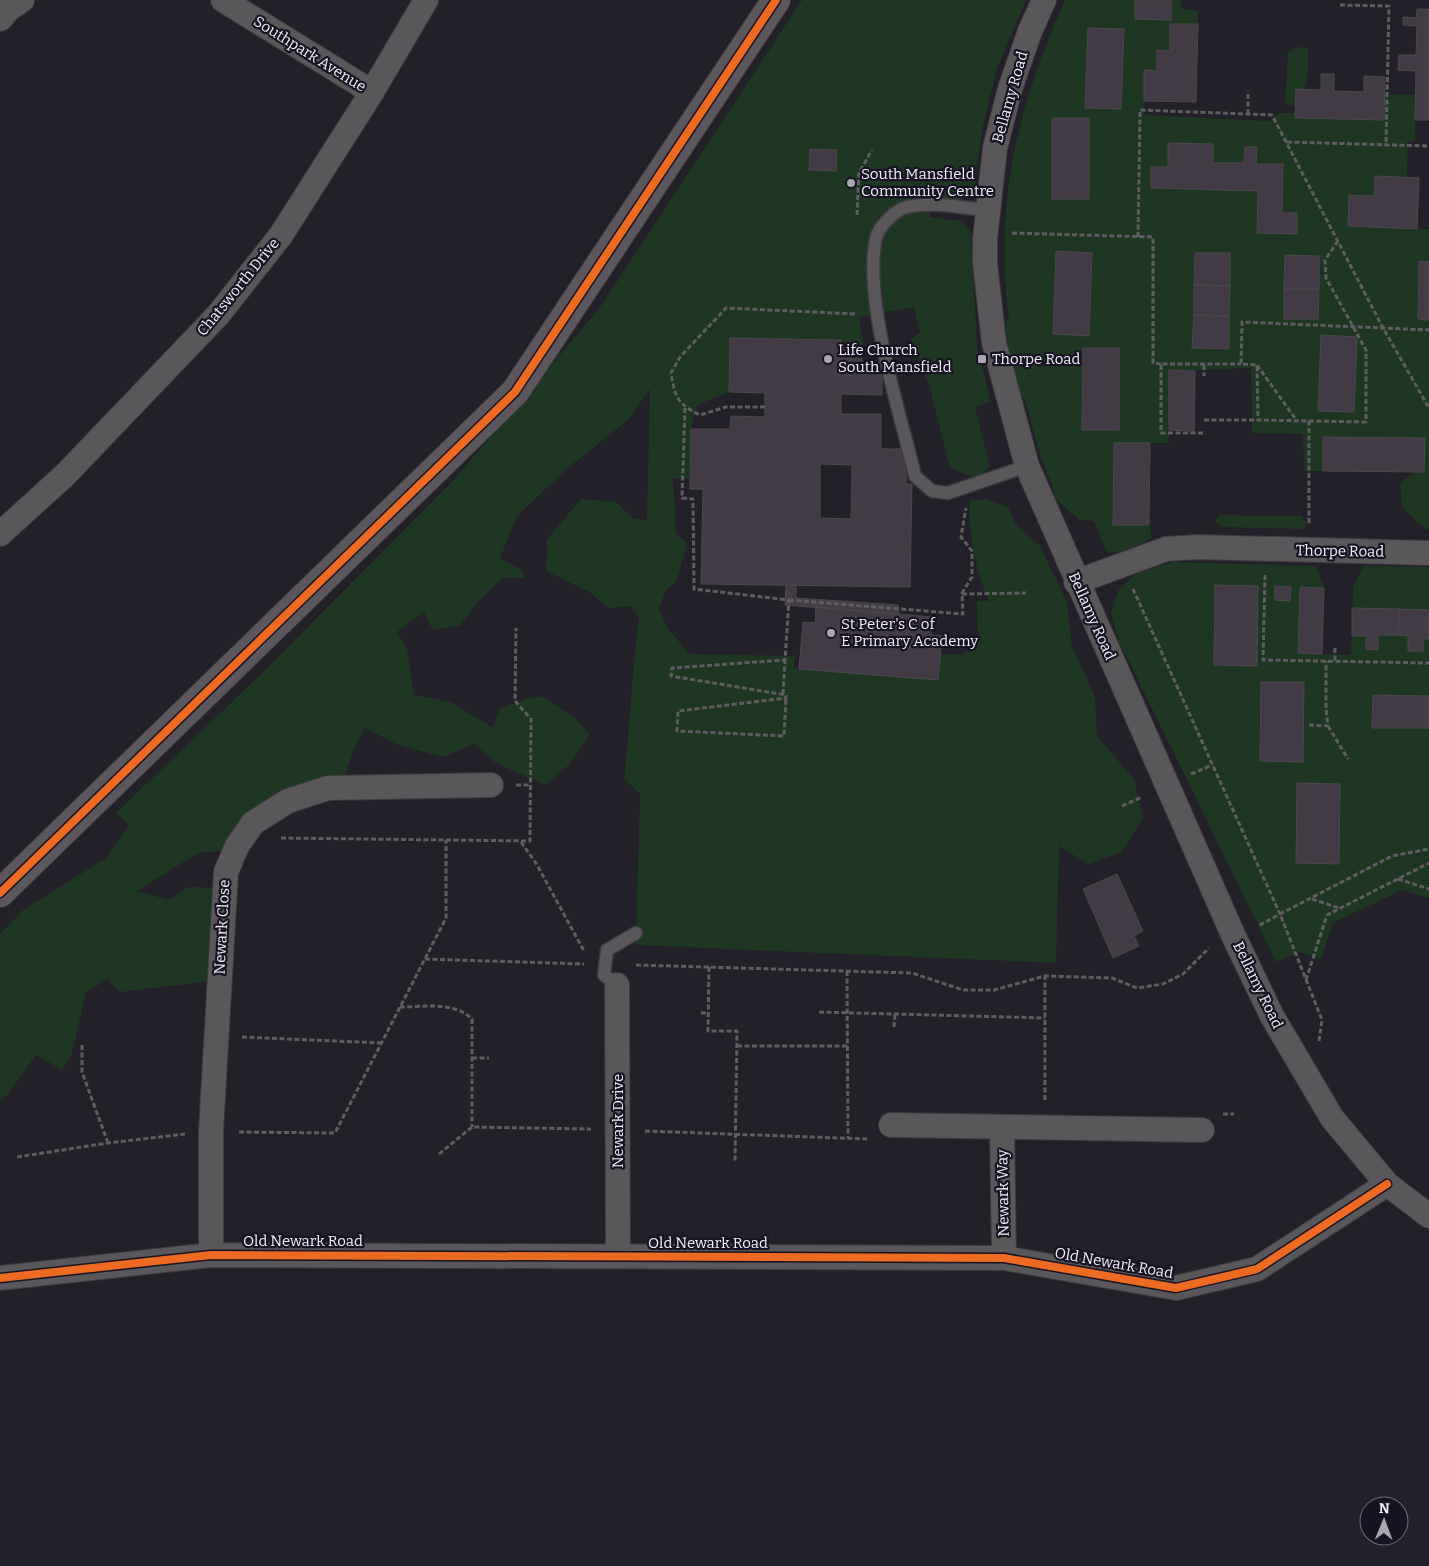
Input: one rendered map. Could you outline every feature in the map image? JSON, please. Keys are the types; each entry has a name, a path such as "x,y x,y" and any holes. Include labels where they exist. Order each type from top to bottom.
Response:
{"main road":[{"path":"0,893 515,392 776,0"}],"street":[{"path":"0,19 9,8 22,0"},
{"name":"Southpark Avenue","path":"223,0 372,92"},
{"name":"Chatsworth Drive","path":"0,534 65,476 218,315 281,235 372,92 426,0"},
{"name":"Bellamy Road","path":"1044,0 1030,31 1010,89 995,148 987,210 985,263 994,344 1027,466 1076,582 1234,937 1272,1016 1313,1090 1332,1118 1387,1184"},
{"name":"Thorpe Road","path":"1076,582 1166,549 1198,547 1429,553"},
{"name":"Newark Close","path":"211,1255 211,1131 226,872 237,846 253,823 288,801 328,788 491,785"},
{"name":"Newark Drive","path":"617,986 618,1256"},
{"path":"882,1132 1002,1127 1202,1130"},
{"name":"Newark Way","path":"1002,1127 1004,1258"},
{"path":"1387,1184 1429,1216"},
{"name":"Old Newark Road","path":"0,1278 211,1255 1004,1258 1176,1288 1257,1269 1387,1184"}],"lane":[{"path":"987,210 930,206 906,207 889,218 876,236 874,267 878,315 915,476 932,491 948,493 1027,466"},
{"path":"617,986 604,975 607,950 636,933"}],"path":[{"path":"1340,6 1389,6 1386,145"},
{"path":"1248,91 1248,114"},
{"path":"1138,237 1140,110 1272,115 1383,328 1429,408"},
{"path":"1287,142 1429,146"},
{"path":"857,215 859,173 872,150"},
{"path":"1007,233 1153,238 1153,363 1257,365"},
{"path":"1204,420 1366,422 1366,350 1326,278 1326,260 1338,241"},
{"path":"765,407 726,407 700,415 685,408 674,392 671,373 680,357 726,308 878,315"},
{"path":"1242,364 1242,322 1429,330"},
{"path":"1162,364 1161,433 1204,433"},
{"path":"1204,365 1204,376"},
{"path":"1257,365 1258,420"},
{"path":"1257,365 1296,421"},
{"path":"685,408 682,498 693,499 694,589 789,600 963,614 962,594 972,577 972,551 961,537 968,512 961,490"},
{"path":"1309,421 1309,550"},
{"path":"1266,550 1263,660 1429,664"},
{"path":"1132,588 1280,914 1322,1020 1318,1046"},
{"path":"962,594 1026,593"},
{"path":"786,698 678,711 677,730 784,736 786,698 786,695 783,694 789,600"},
{"path":"1335,648 1335,662"},
{"path":"783,694 671,676 672,668 785,660"},
{"path":"1326,661 1326,710 1328,726 1348,759"},
{"path":"1308,725 1328,726"},
{"path":"1188,775 1212,765"},
{"path":"1122,806 1143,797"},
{"path":"17,1157 108,1142 211,1131 335,1133 446,918 446,840"},
{"path":"520,841 536,863 590,964"},
{"path":"425,959 912,973 963,990 994,990 1046,976 1112,978 1137,988 1162,984 1183,974 1211,946 1234,937 1392,856 1429,849"},
{"path":"1306,980 1326,915 1429,863"},
{"path":"1398,879 1429,889"},
{"path":"1311,898 1339,908"},
{"path":"709,967 708,1030 737,1031 736,1162"},
{"path":"846,971 848,1138"},
{"path":"1045,1128 1046,976"},
{"path":"400,1008 451,1007 465,1013 472,1019 472,1127"},
{"path":"819,1012 1045,1018"},
{"path":"701,1013 708,1013"},
{"path":"894,1027 895,1014"},
{"path":"216,1036 382,1042"},
{"path":"82,1045 82,1072 108,1142"},
{"path":"737,1046 847,1046"},
{"path":"472,1058 489,1058"},
{"path":"439,1154 472,1127 848,1138 882,1132"}],"green space":[{"path":"802,0 1026,0 997,68 982,130 974,188 961,200 931,198 930,217 961,221 971,231 977,347 991,402 975,407 990,466 977,479 950,468 929,385 911,338 920,333 914,307 859,317 864,349 862,359 852,359 852,348 840,348 840,340 730,338 729,392 697,405 691,429 690,478 673,479 676,533 687,544 677,580 665,592 659,609 668,629 690,654 795,656 794,667 799,669 938,678 940,653 961,655 978,644 977,601 989,601 980,577 971,540 970,501 986,499 1008,507 1015,523 1040,546 1067,602 1072,647 1095,696 1097,736 1134,779 1143,818 1122,852 1088,864 1059,846 1056,963 636,945 640,794 624,779 639,618 630,606 609,608 589,592 546,571 547,539 581,499 616,502 633,518 647,520 650,389 628,420 568,468 517,516 500,558 523,571 524,578 502,578 477,603 460,625 433,630 424,612 397,632 407,648 414,695 451,702 493,728 500,708 526,699 542,696 574,717 590,735 569,765 545,785 496,763 474,744 443,757 398,745 365,728 354,748 344,778 226,851 200,852 137,891 169,900 188,887 220,888 229,979 120,992 107,979 86,993 71,1057 62,1070 36,1055 9,1093 0,1101 0,934 23,910 106,858 129,825 116,813 262,673 452,482 599,309"},
{"path":"1065,0 1181,0 1182,9 1198,11 1198,24 1171,24 1170,51 1157,50 1157,71 1144,71 1144,115 1269,121 1278,113 1295,113 1295,118 1384,120 1385,94 1415,95 1415,141 1408,141 1407,177 1375,176 1374,196 1349,195 1348,226 1429,229 1429,530 1419,524 1402,507 1400,483 1414,473 1421,465 1424,455 1424,438 1323,438 1323,471 1304,471 1303,434 1252,433 1251,368 1169,371 1169,443 1114,443 1113,524 1149,525 1152,538 1126,551 1107,553 1094,521 1079,520 1054,497 1053,487 1040,455 1025,401 1018,390 1006,355 1006,321 1009,320 1005,277 1005,235 1007,195 1022,117 1048,40"},
{"path":"1296,47 1308,48 1308,64 1305,87 1293,106 1285,102 1288,53"},
{"path":"1220,515 1302,516 1307,525 1304,529 1221,527 1215,521"},
{"path":"1174,562 1316,566 1324,588 1322,654 1351,655 1353,588 1363,566 1429,567 1429,898 1402,890 1333,923 1321,959 1299,952 1276,962 1119,641 1111,614 1118,591 1137,573"}],"building":[{"path":"1135,0 1171,0 1171,20 1135,19"},
{"path":"1417,9 1429,9 1429,120 1415,120 1416,71 1398,70 1399,55 1416,55 1417,26 1403,25 1403,17 1416,18"},
{"path":"1170,24 1198,24 1196,102 1144,101 1144,70 1157,71 1157,50 1170,51"},
{"path":"1088,28 1124,29 1121,109 1085,108"},
{"path":"1321,74 1334,74 1334,91 1364,92 1364,76 1385,77 1384,120 1295,118 1296,89 1321,90"},
{"path":"1052,118 1089,118 1089,199 1052,199"},
{"path":"1168,143 1213,144 1213,163 1244,163 1245,147 1257,147 1256,164 1283,164 1282,213 1297,213 1297,234 1257,233 1258,191 1151,188 1151,167 1168,167"},
{"path":"810,149 837,150 836,171 809,170"},
{"path":"1375,176 1419,178 1417,229 1348,226 1349,195 1374,196"},
{"path":"1056,251 1092,253 1089,336 1053,334"},
{"path":"1195,253 1230,253 1230,286 1194,285"},
{"path":"1285,255 1319,256 1319,289 1284,289"},
{"path":"1419,261 1429,262 1429,320 1418,319"},
{"path":"1194,285 1230,286 1229,316 1194,315"},
{"path":"1284,289 1319,289 1318,319 1284,319"},
{"path":"1194,315 1229,316 1229,349 1192,348"},
{"path":"1321,335 1357,337 1354,412 1318,411"},
{"path":"730,338 841,340 840,348 852,348 852,359 862,359 862,374 882,374 882,395 841,394 841,414 881,414 881,449 906,449 906,484 912,484 910,587 701,584 703,489 690,489 691,429 730,429 731,416 765,417 765,393 729,392","holes":["820,464 852,465 851,519 820,518"]},
{"path":"1083,348 1119,348 1119,430 1082,430"},
{"path":"1169,370 1195,371 1194,431 1169,430"},
{"path":"1323,437 1425,438 1424,472 1323,471"},
{"path":"1114,443 1150,443 1149,525 1113,525"},
{"path":"786,585 796,585 796,598 898,605 899,614 785,605"},
{"path":"1215,585 1258,586 1257,666 1214,665"},
{"path":"1275,586 1291,587 1290,601 1275,600"},
{"path":"1300,587 1324,588 1322,654 1298,653"},
{"path":"816,607 932,617 931,635 942,636 938,680 799,669 803,622 815,623"},
{"path":"1352,608 1399,609 1398,635 1378,635 1378,650 1366,649 1366,636 1352,636"},
{"path":"1399,609 1429,610 1429,639 1423,639 1423,651 1408,651 1408,636 1398,635"},
{"path":"1261,682 1304,682 1303,762 1260,761"},
{"path":"1373,695 1429,696 1429,728 1372,728"},
{"path":"1297,783 1340,784 1339,864 1296,863"},
{"path":"1117,874 1143,931 1134,936 1139,946 1113,958 1083,889"}],"cycle path":[{"path":"0,893 515,392 776,0"},
{"path":"0,1278 211,1255 1004,1258 1176,1288 1257,1269 1387,1184"}],"place":[{"name":"South Mansfield Community Centre","path":"851,183"},
{"name":"Life Church South Mansfield","path":"828,359"},
{"name":"Thorpe Road","path":"982,359"},
{"name":"St Peter's C of E Primary Academy","path":"831,633"}]}
